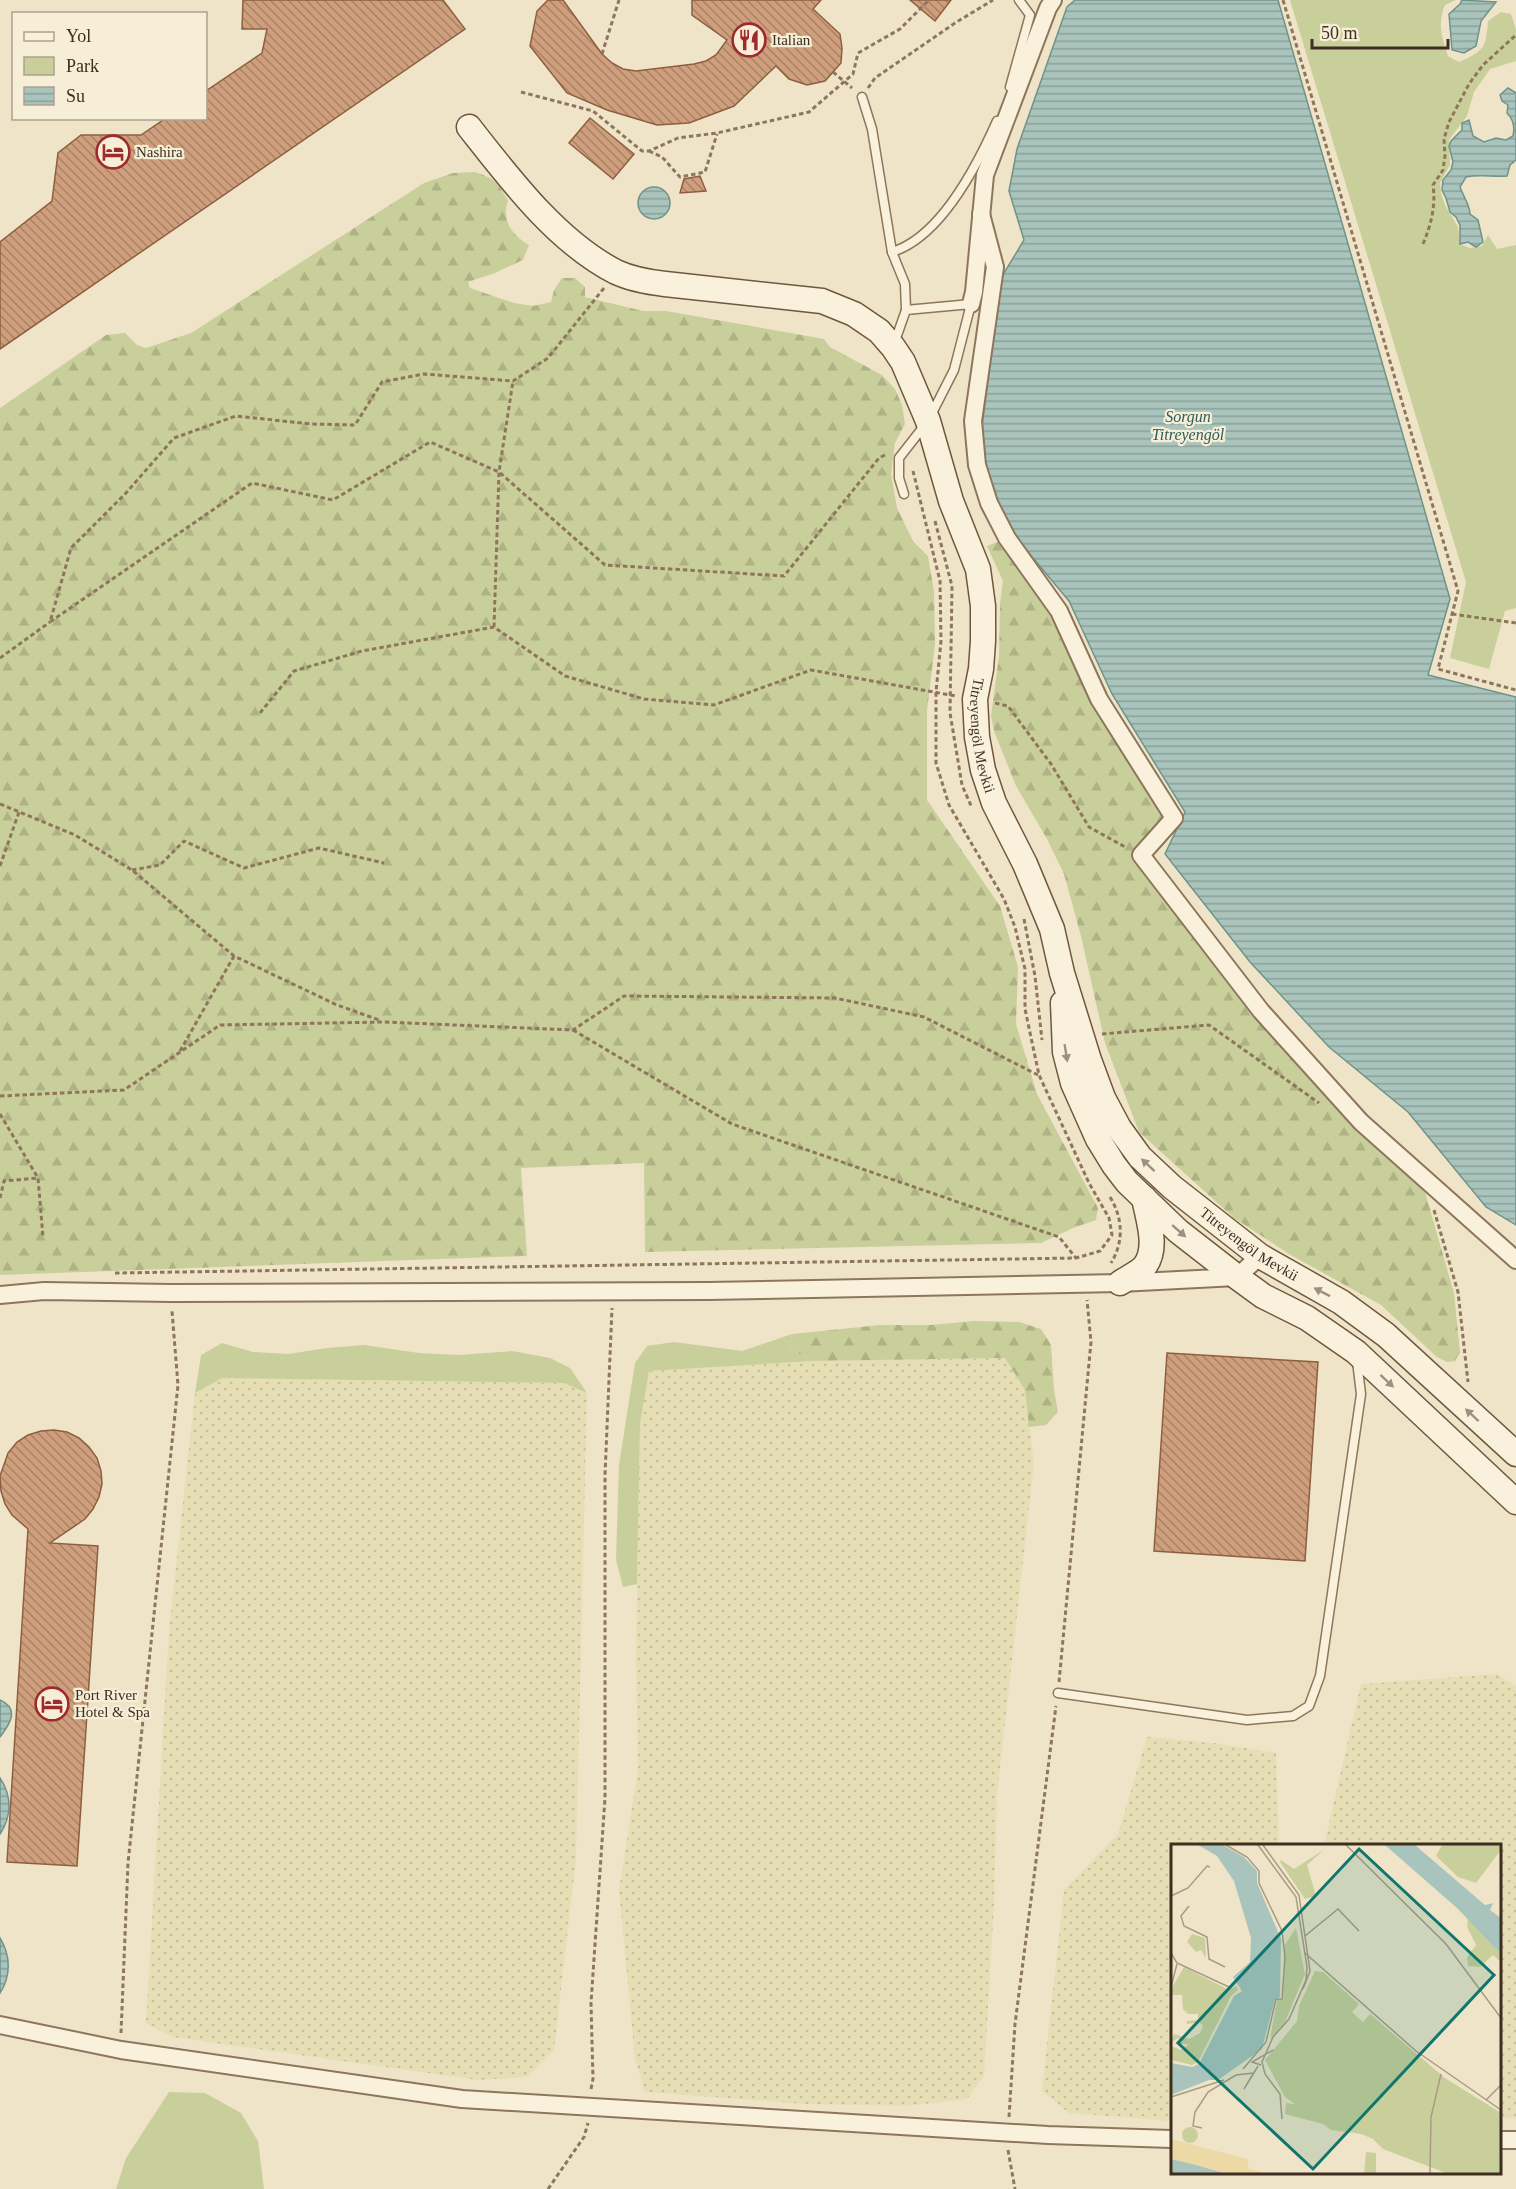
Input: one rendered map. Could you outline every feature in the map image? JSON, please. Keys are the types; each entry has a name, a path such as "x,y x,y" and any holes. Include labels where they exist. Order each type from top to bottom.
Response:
{"street":[{"path":"970,304 974,292 985,175 1053,0"},
{"name":"Titreyengöl Mevkii","path":"469,127 535,207 554,226 616,272 639,280 665,285 822,301 854,314 879,331 892,347 903,362 927,421 951,501 978,569 983,641 981,669 975,699 977,737 983,770 994,803 1039,896 1052,929 1062,973 1103,1098 1119,1128 1140,1157 1172,1187 1260,1256 1341,1302 1386,1335 1516,1454"},
{"path":"981,214 995,267 973,421 977,465 989,503 1007,538 1059,611 1099,699 1174,818 1141,855 1261,1011 1361,1122 1516,1260"},
{"name":"Titreyengöl Mevkii","path":"1062,973 1065,1052 1073,1083 1098,1139 1114,1165 1178,1231 1237,1277 1263,1296 1307,1318 1356,1352 1516,1502"},
{"path":"1120,1283 1143,1268 1151,1252 1152,1241 1144,1198"},
{"path":"0,1295 44,1291 171,1293 613,1291 1120,1283 1237,1277 1260,1256"},
{"path":"0,2025 121,2050 462,2099 1008,2133 1171,2139"}],"lane":[{"path":"892,252 904,248 926,234 952,204 990,138 1004,106 1030,15 1019,0"},
{"path":"862,97 872,129 892,252 905,284 906,310 892,347"},
{"path":"904,494 899,478 899,458 927,421 954,370 970,304 906,310"},
{"path":"1058,1693 1247,1720 1293,1716 1309,1706 1320,1676 1361,1394 1356,1352"}],"path":[{"path":"602,54 619,0"},
{"path":"521,92 592,111 642,151 650,151 678,138 717,133 809,112 853,74 858,52 900,29 929,0"},
{"path":"833,72 862,97 875,78 955,22 993,0"},
{"path":"1283,0 1458,591 1438,669 1516,690"},
{"path":"1423,244 1431,225 1430,215 1435,202 1433,185 1443,170 1444,139 1449,122 1469,84 1483,65 1516,35"},
{"path":"650,151 662,157 680,177 705,172 717,133"},
{"path":"50,622 71,548 126,493 174,438 236,416 311,424 355,425 382,382 424,374 513,381 548,358 616,272"},
{"path":"494,627 500,472 513,381"},
{"path":"0,658 252,483 333,500 430,442 500,472 605,565 784,576 879,458 909,444"},
{"path":"1452,614 1516,623"},
{"path":"260,713 294,671 362,651 494,627 565,676 644,699 714,705 811,670 1008,706 1051,764 1089,827 1141,855"},
{"path":"0,804 75,835 132,870 234,956 337,1005 384,1022"},
{"path":"0,866 19,812"},
{"path":"132,870 160,865 184,841 244,868 319,848 384,863"},
{"path":"179,1054 234,956"},
{"path":"573,1030 624,996 835,998 924,1017 1039,1075"},
{"path":"0,1096 124,1090 220,1025 384,1022 573,1030 732,1124 1059,1237 1076,1258"},
{"path":"1082,1035 1209,1025 1322,1105"},
{"path":"0,1114 38,1178 43,1237"},
{"path":"0,1176 3,1181 0,1198"},
{"path":"3,1181 38,1178"},
{"path":"1425,1179 1458,1292 1469,1392"},
{"path":"114,1273 1076,1258 1100,1251 1112,1235"},
{"path":"1015,2189 1007,2141 1015,2024 1058,1693 1091,1342 1085,1283"},
{"path":"548,2189 584,2137 589,2120 588,2107 593,2079 591,2003 605,1798 605,1475 613,1291"},
{"path":"121,2050 128,1863 178,1385 171,1293"}],"shaded area":[{"path":"1005,1358 1025,1390 1034,1463 997,1794 994,1905 984,2076 967,2099 906,2106 806,2104 645,2092 635,2059 619,1890 638,1769 636,1653 640,1424 649,1371 813,1361"},
{"path":"221,1378 564,1383 587,1393 576,1858 554,2050 527,2077 478,2080 172,2037 146,2023 169,1631 195,1393"},
{"path":"1497,1674 1516,1686 1516,2118 1501,2118 1501,1844 1324,1844 1361,1684"},
{"path":"1147,1737 1214,1743 1276,1753 1279,1844 1171,1844 1171,2121 1069,2113 1042,2091 1064,1890 1118,1834"}],"green space":[{"path":"1290,0 1456,0 1445,5 1441,24 1442,37 1448,56 1459,62 1474,55 1482,48 1485,43 1488,21 1501,12 1511,14 1516,29 1516,61 1490,69 1474,92 1467,116 1449,140 1450,165 1440,183 1445,205 1458,227 1460,244 1470,248 1482,246 1488,235 1497,249 1516,245 1516,608 1505,611 1489,669 1450,658 1466,582"},
{"path":"475,172 487,176 498,185 508,201 507,221 513,232 529,245 523,260 468,282 470,288 514,303 533,306 551,302 554,290 562,278 575,278 585,287 585,297 643,311 666,311 824,339 830,347 882,375 895,389 902,405 905,424 895,443 891,474 897,508 913,541 928,556 934,591 935,644 927,711 927,800 1000,906 1018,967 1016,1024 1037,1094 1098,1208 1096,1220 1041,1243 645,1252 644,1163 521,1168 527,1256 0,1275 0,408 106,335 125,333 137,345 146,348 191,333 424,183 453,173"},
{"path":"1002,540 1057,615 1165,816 1133,855 1423,1185 1454,1293 1460,1352 1455,1361 1447,1362 1437,1357 1381,1305 1289,1254 1234,1218 1139,1132 1105,1043 1081,936 1064,874 1047,839 1016,786 994,731 991,716 999,656 1000,603 1003,581 987,546"},
{"path":"974,1321 1019,1322 1041,1329 1051,1345 1058,1412 1046,1425 1029,1427 1025,1390 1005,1358 813,1361 789,1348 792,1334 880,1325 931,1325"},
{"path":"792,1334 789,1348 813,1361 649,1371 640,1424 637,1584 623,1587 616,1560 619,1465 635,1363 647,1346 674,1342 742,1351"},
{"path":"222,1343 253,1352 288,1354 364,1345 419,1353 459,1355 512,1351 550,1358 570,1368 587,1393 564,1383 222,1378 195,1393 201,1355"},
{"path":"169,2092 205,2093 241,2113 258,2141 264,2189 116,2189 126,2158"}],"water":[{"name":"Sorgun Titreyengöl","path":"1075,0 1278,0 1450,599 1428,675 1516,697 1516,1225 1486,1207 1408,1112 1329,1047 1250,962 1165,854 1185,812 1112,694 1069,601 1017,539 993,495 980,442 1001,278 1024,240 1009,191 1017,149 1067,7"},
{"path":"1462,0 1496,2 1481,21 1476,46 1464,53 1452,50 1449,14"},
{"path":"1508,88 1516,93 1516,160 1510,165 1507,176 1466,177 1460,187 1470,214 1478,220 1483,242 1476,247 1468,242 1460,244 1460,225 1450,212 1442,190 1443,180 1451,170 1453,162 1449,146 1462,130 1462,123 1469,120 1473,136 1484,142 1496,138 1506,140 1513,136 1513,124 1507,113 1508,105 1502,101 1500,95"},
{"path":"654,187 665,192 670,203 665,214 654,219 643,214 638,203 643,192"},
{"path":"0,1700 10,1708 11,1717 0,1737"},
{"path":"0,1778 7,1792 9,1806 7,1820 0,1834"},
{"path":"0,1938 8,1959 8,1973 0,1993"}],"building":[{"path":"243,0 443,0 465,29 0,349 0,242 52,201 58,153 81,135 141,135 163,120 207,120 207,90 262,53 267,29 242,29"},
{"path":"548,0 563,0 602,54 623,69 636,71 694,64 716,55 727,40 692,15 692,0 821,0 813,9 840,34 841,63 825,81 807,85 789,79 776,66 734,106 689,123 657,125 607,110 567,93 530,46 537,11"},
{"path":"910,0 951,0 935,21"},
{"path":"590,118 634,154 613,179 569,143"},
{"path":"700,176 706,191 680,193 684,179"},
{"path":"1167,1353 1318,1362 1305,1561 1154,1551"},
{"name":"Port River Hotel & Spa","path":"54,1430 67,1432 79,1438 89,1447 97,1458 102,1484 99,1497 85,1519 50,1543 98,1546 77,1866 7,1862 28,1529 12,1515 5,1504 0,1476 8,1453 17,1442 28,1435"}],"place":[{"name":"Italian","path":"749,40"},
{"name":"Nashira","path":"113,152"},
{"name":"Port River Hotel & Spa","path":"52,1704"}]}
